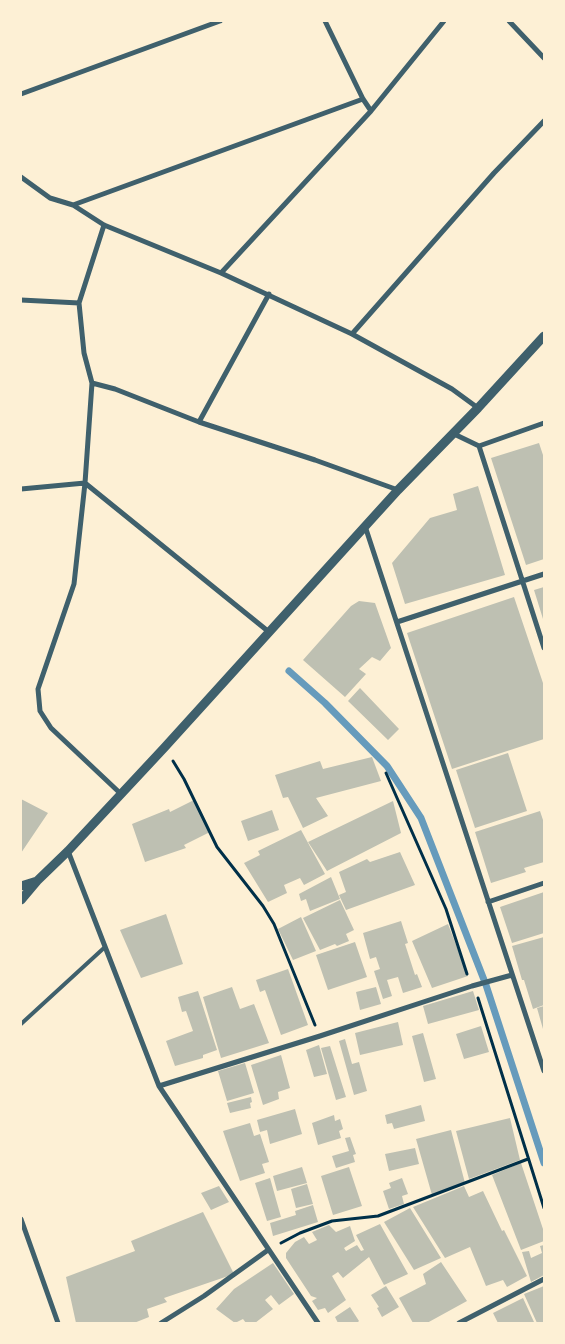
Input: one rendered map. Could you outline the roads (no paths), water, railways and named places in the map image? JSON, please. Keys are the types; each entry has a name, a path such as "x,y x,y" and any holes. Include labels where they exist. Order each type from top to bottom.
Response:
{"street":[{"path":"21,94 220,21"},
{"path":"325,21 363,99 372,110"},
{"path":"221,272 372,110 444,21"},
{"path":"508,21 544,58"},
{"path":"73,205 363,99"},
{"path":"352,334 494,173 544,121"},
{"path":"21,177 50,198 73,205 104,225 221,272 352,334 452,389 478,408"},
{"path":"104,225 79,303 84,353 92,383 85,484 74,584 38,688 40,711 51,728 121,794"},
{"path":"199,422 269,294"},
{"path":"21,300 79,303"},
{"path":"21,900 164,748 398,490 478,408 544,336"},
{"path":"92,383 115,389 199,422 315,460 398,490"},
{"path":"452,433 479,446 544,423"},
{"path":"479,446 544,648"},
{"path":"21,489 85,484 269,632"},
{"path":"365,526 544,1071"},
{"path":"397,622 544,574"},
{"path":"68,851 159,1086 318,1323"},
{"path":"21,886 37,881"},
{"path":"488,902 544,883"},
{"path":"159,1086 478,984 512,975"},
{"path":"21,1219 58,1323"},
{"path":"161,1323 204,1296 268,1250"},
{"path":"459,1323 544,1279"}],"lane":[{"path":"21,1024 105,947"}],"waterway":[{"path":"289,671 325,703 387,766 421,818 486,985 544,1163"}]}
